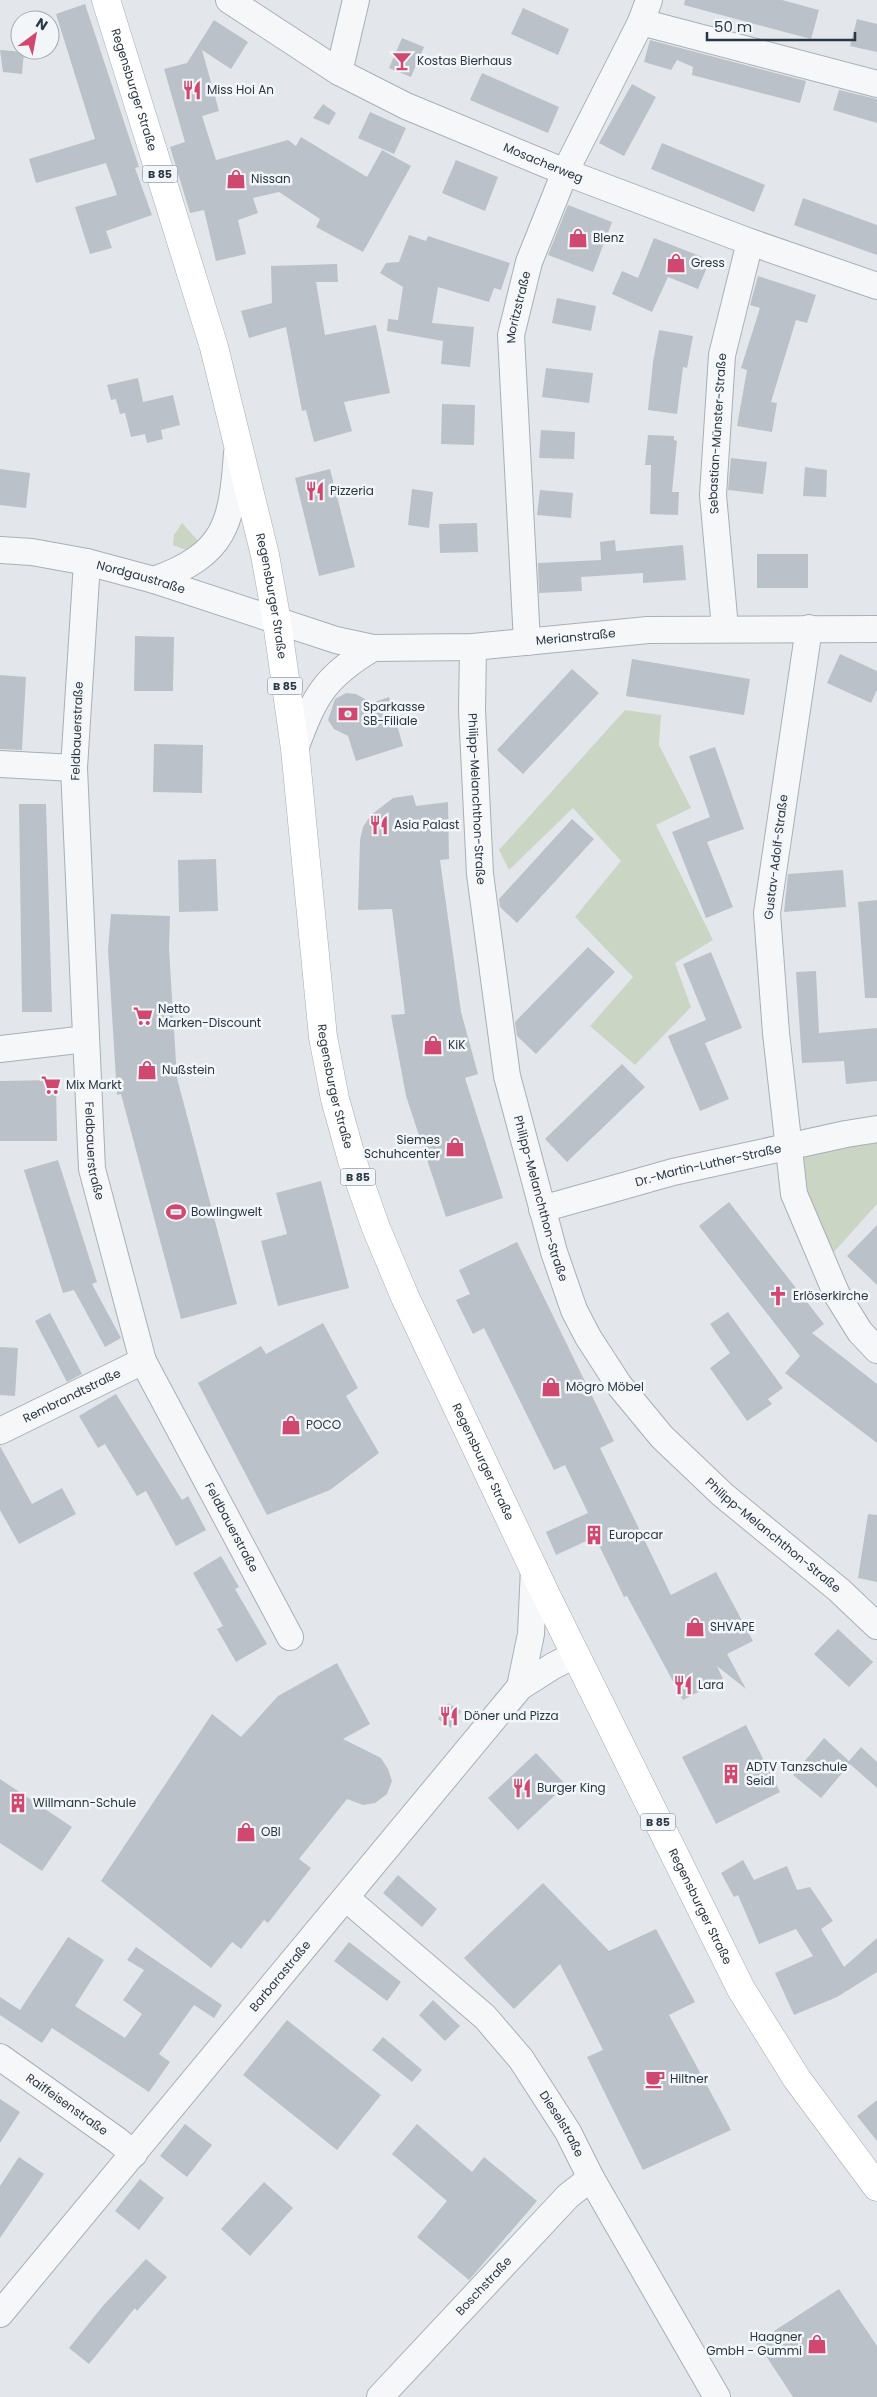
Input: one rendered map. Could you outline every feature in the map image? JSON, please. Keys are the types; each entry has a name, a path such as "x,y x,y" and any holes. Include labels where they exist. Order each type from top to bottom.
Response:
{"main road":[{"name":"Regensburger Straße","path":"106,0 214,347 265,555 277,622 295,749 323,1037 335,1098 352,1160 376,1228 405,1297 575,1655 741,1989 797,2079 877,2187"}],"street":[{"name":"Mosacherweg","path":"229,0 339,72 406,106 565,172 750,242 877,286"},
{"path":"339,72 356,0"},
{"path":"646,11 877,84"},
{"name":"Moritzstraße","path":"527,642 511,335 529,262 565,172 646,11"},
{"name":"Sebastian-Münster-Straße","path":"725,628 713,495 721,364 750,242"},
{"path":"154,580 176,572 197,560 213,546 225,524 234,490 238,439"},
{"name":"Nordgaustraße","path":"0,550 32,552 87,562 154,580 277,622"},
{"name":"Feldbauerstraße","path":"87,562 74,768 92,1169 143,1361 290,1637"},
{"name":"Merianstraße","path":"277,622 336,640 373,648 473,647 648,630 725,628 877,629"},
{"name":"Gustav-Adolf-Straße","path":"809,628 767,913 776,1033 794,1194 815,1248 837,1295 860,1332 877,1350"},
{"name":"Philipp-Melanchthon-Straße","path":"473,647 472,710 480,874 507,1076 554,1252 574,1310 588,1338 619,1385 662,1437 722,1496 839,1590 877,1626"},
{"path":"295,749 309,711 323,687 342,668 373,648"},
{"path":"0,764 74,768"},
{"path":"0,1049 86,1039"},
{"name":"Dr.-Martin-Luther-Straße","path":"542,1210 673,1172 846,1134 877,1129"},
{"name":"Rembrandtstraße","path":"0,1431 143,1361"},
{"path":"520,1687 531,1634 534,1568"},
{"name":"Barbarastraße","path":"0,2314 520,1687 553,1666 575,1655"},
{"name":"Dieselstraße","path":"346,1898 485,2018 521,2059 568,2132 591,2178 717,2397"},
{"name":"Raiffeisenstraße","path":"0,2057 134,2154"},
{"name":"Boschstraße","path":"380,2397 568,2196 591,2178"}],"green space":[{"path":"182,523 201,544 189,551 173,545 174,535"},
{"path":"625,710 661,715 659,745 691,808 656,825 713,940 675,963 691,1007 635,1065 590,1026 633,977 575,917 621,861 573,808 509,870 499,850"},
{"path":"877,1134 877,1204 825,1262 791,1149"}],"building":[{"path":"685,0 782,0 819,10 811,39 684,5"},
{"path":"85,4 139,167 135,168 152,215 106,231 112,248 90,254 75,207 117,195 106,163 36,183 29,159 95,139 60,27 60,13"},
{"path":"523,8 569,29 558,55 511,34"},
{"path":"857,19 877,24 877,52 850,46"},
{"path":"214,20 248,42 231,69 202,50 219,111 202,116 216,160 288,140 296,146 301,137 367,177 382,150 411,166 363,252 316,227 320,219 279,192 253,198 258,213 238,220 246,254 216,261 204,210 190,213 170,147 185,142 164,69 187,63"},
{"path":"402,38 424,47 411,77 389,68"},
{"path":"650,40 806,81 800,103 692,75 693,67 677,60 671,70 644,62"},
{"path":"0,50 10,51 10,60 23,60 22,74 3,72"},
{"path":"482,73 559,107 548,133 470,100"},
{"path":"632,84 656,97 624,156 599,143"},
{"path":"839,90 877,99 877,123 833,110"},
{"path":"323,104 336,113 329,125 313,118"},
{"path":"370,112 406,128 394,154 358,138"},
{"path":"662,143 765,185 754,212 651,169"},
{"path":"456,160 498,177 485,211 442,193"},
{"path":"803,198 877,225 877,255 794,225"},
{"name":"Blenz","path":"568,205 612,222 593,272 548,255"},
{"path":"409,235 426,241 428,236 510,263 501,290 494,288 489,302 438,287 432,323 474,327 470,367 441,364 443,341 387,331 388,319 398,320 403,287 380,273 386,263 399,262"},
{"path":"654,238 710,260 698,289 668,277 652,312 612,294 622,271 638,278"},
{"path":"337,264 338,282 316,282 325,335 376,325 390,393 344,402 352,431 314,442 306,410 302,411 286,327 249,338 241,311 272,303 271,266"},
{"path":"758,276 816,295 807,323 796,320 771,402 777,403 772,432 737,426 747,370 741,368 760,308 750,305"},
{"path":"557,298 596,306 591,331 552,323"},
{"path":"659,330 693,336 687,368 683,367 677,414 648,410 653,362"},
{"path":"546,368 593,373 589,403 542,397"},
{"path":"138,378 143,402 173,395 180,425 161,430 163,439 147,443 145,434 131,437 125,413 120,414 116,399 111,400 107,385"},
{"path":"442,404 475,405 474,445 441,444"},
{"path":"541,430 575,432 574,459 539,458"},
{"path":"648,435 674,436 674,440 677,441 672,492 679,492 678,515 650,514 651,465 645,465"},
{"path":"731,458 767,462 763,494 728,490"},
{"path":"805,467 827,470 826,497 803,496"},
{"path":"0,469 30,473 26,508 0,505"},
{"path":"330,469 355,567 319,576 295,478"},
{"path":"412,489 433,492 429,528 408,525"},
{"path":"540,490 573,493 571,518 537,515"},
{"path":"477,523 478,552 440,553 439,524"},
{"path":"615,540 616,551 683,545 686,580 643,583 643,573 581,577 582,591 539,593 538,563 601,560 600,542"},
{"path":"757,554 808,554 808,588 757,588"},
{"path":"135,636 174,637 173,691 134,691"},
{"path":"840,654 877,671 877,690 871,703 827,683"},
{"path":"632,659 750,679 744,715 626,696"},
{"path":"572,669 599,693 523,774 497,750"},
{"path":"0,675 26,677 22,750 0,749"},
{"path":"346,693 356,694 372,703 389,697 403,746 356,761 348,736 334,729 328,720 335,699"},
{"path":"154,744 203,745 202,793 153,792"},
{"path":"715,747 744,829 707,842 733,907 706,918 672,832 710,817 689,756"},
{"path":"413,795 416,806 448,802 449,859 440,860 461,1012 478,1074 465,1078 503,1198 446,1217 406,1096 391,1015 405,1014 392,909 358,910 360,840 363,827 371,815 393,798"},
{"path":"19,804 46,804 52,1012 22,1012"},
{"path":"572,819 594,839 517,923 500,907 499,899"},
{"path":"216,859 218,911 179,912 178,860"},
{"path":"843,870 846,907 784,912 788,874"},
{"path":"877,900 877,998 865,998 858,902"},
{"path":"111,914 170,916 169,949 177,1078 237,1304 181,1319 121,1094 117,1095 108,950"},
{"path":"588,947 615,972 536,1054 517,1036 515,1022"},
{"path":"711,952 742,1028 705,1043 729,1099 700,1111 668,1036 706,1020 683,964"},
{"path":"816,971 819,1033 877,1028 877,1081 846,1084 844,1061 802,1063 796,972"},
{"path":"622,1064 645,1087 567,1162 545,1139"},
{"path":"56,1080 57,1141 0,1141 0,1081"},
{"path":"58,1160 97,1282 92,1284 121,1338 105,1347 74,1290 63,1293 24,1170"},
{"path":"321,1181 349,1288 278,1306 261,1241 287,1234 276,1193"},
{"path":"729,1202 824,1324 812,1333 877,1384 877,1443 785,1373 800,1356 699,1226"},
{"path":"877,1225 877,1285 847,1256"},
{"path":"517,1242 614,1441 600,1448 671,1595 716,1572 753,1641 727,1654 746,1689 717,1666 723,1679 683,1700 627,1596 624,1597 595,1537 556,1555 546,1532 588,1513 565,1465 554,1470 484,1328 473,1334 456,1300 470,1294 459,1270"},
{"path":"728,1312 783,1388 768,1399 772,1404 747,1421 710,1368 730,1353 710,1324"},
{"path":"50,1313 82,1374 67,1382 35,1321"},
{"name":"POCO","path":"323,1323 358,1388 346,1396 379,1453 330,1490 267,1515 198,1383 261,1346 266,1354"},
{"path":"0,1347 18,1348 15,1396 0,1395"},
{"path":"116,1394 182,1500 188,1496 206,1530 176,1546 146,1491 137,1496 105,1444 98,1448 79,1416"},
{"path":"0,1446 32,1504 62,1488 76,1514 19,1544 0,1510"},
{"path":"868,1514 877,1515 877,1582 858,1578"},
{"path":"221,1556 239,1587 235,1589 267,1644 236,1662 217,1629 223,1626 193,1573"},
{"path":"838,1629 873,1662 849,1687 814,1654"},
{"name":"OBI","path":"337,1663 370,1724 343,1739 381,1758 388,1769 392,1781 387,1794 375,1803 363,1805 347,1799 299,1859 311,1868 268,1923 264,1920 241,1949 232,1942 211,1968 101,1881 212,1714 241,1737 278,1696"},
{"path":"448,1703 461,1711 451,1728 438,1719"},
{"name":"ADTV Tanzschule Seidl","path":"746,1725 780,1792 716,1824 682,1757"},
{"path":"824,1738 849,1761 861,1747 877,1762 877,1788 850,1764 821,1798 793,1775"},
{"path":"536,1753 566,1785 518,1830 488,1798"},
{"name":"Willmann-Schule","path":"0,1779 72,1827 42,1871 0,1843"},
{"path":"743,1860 754,1880 787,1866 797,1890 810,1887 833,1921 821,1929 844,1967 877,1938 877,1972 837,1997 794,2015 775,1973 813,1956 796,1929 759,1944 738,1895 734,1897 721,1873"},
{"path":"398,1875 437,1909 422,1927 383,1893"},
{"path":"543,1883 609,1951 656,1929 695,2002 669,2015 731,2130 643,2170 587,2057 603,2050 560,1964 514,2009 464,1958"},
{"path":"68,1937 104,1960 75,2006 125,2038 142,2014 123,2000 144,1970 127,1960 136,1947 222,2005 214,2018 194,2005 159,2054 170,2062 149,2092 52,2028 42,2043 0,2015 0,1997 20,2010"},
{"path":"349,1942 401,1982 387,2001 334,1961"},
{"path":"433,2000 460,2026 445,2041 419,2015"},
{"path":"287,2020 381,2095 337,2150 243,2075"},
{"path":"383,2037 422,2070 412,2082 372,2050"},
{"path":"0,2099 20,2112 0,2143"},
{"path":"877,2100 877,2141 857,2116"},
{"path":"185,2124 212,2145 187,2177 160,2156"},
{"path":"417,2124 472,2172 484,2157 537,2201 469,2280 417,2237 447,2201 392,2154"},
{"path":"19,2157 44,2174 0,2238 0,2186"},
{"path":"140,2179 164,2198 139,2230 115,2211"},
{"path":"264,2182 293,2208 250,2256 221,2229"},
{"path":"146,2259 167,2277 137,2311 135,2308 89,2364 69,2348 102,2307"},
{"name":"Haagner GmbH - Gummi","path":"839,2289 877,2346 877,2397 793,2397 757,2342"}],"place":[{"name":"Kostas Bierhaus","path":"402,61"},
{"name":"Miss Hoi An","path":"192,90"},
{"name":"Nissan","path":"236,179"},
{"name":"Blenz","path":"578,238"},
{"name":"Gress","path":"676,263"},
{"name":"Pizzeria","path":"315,491"},
{"name":"Sparkasse SB-Filiale","path":"348,714"},
{"name":"Asia Palast","path":"379,825"},
{"name":"Netto Marken-Discount","path":"143,1016"},
{"name":"KiK","path":"433,1045"},
{"name":"Nußstein","path":"147,1070"},
{"name":"Mix Markt","path":"51,1085"},
{"name":"Siemes Schuhcenter","path":"455,1147"},
{"name":"Bowlingwelt","path":"176,1212"},
{"name":"Erlöserkirche","path":"778,1296"},
{"name":"Mögro Möbel","path":"551,1387"},
{"name":"POCO","path":"291,1425"},
{"name":"Europcar","path":"594,1535"},
{"name":"SHVAPE","path":"695,1627"},
{"name":"Lara","path":"683,1685"},
{"name":"Döner und Pizza","path":"449,1716"},
{"name":"ADTV Tanzschule Seidl","path":"731,1774"},
{"name":"Burger King","path":"522,1788"},
{"name":"Willmann-Schule","path":"18,1803"},
{"name":"OBI","path":"246,1832"},
{"name":"Hiltner","path":"655,2079"},
{"name":"Haagner GmbH - Gummi","path":"817,2344"}]}
